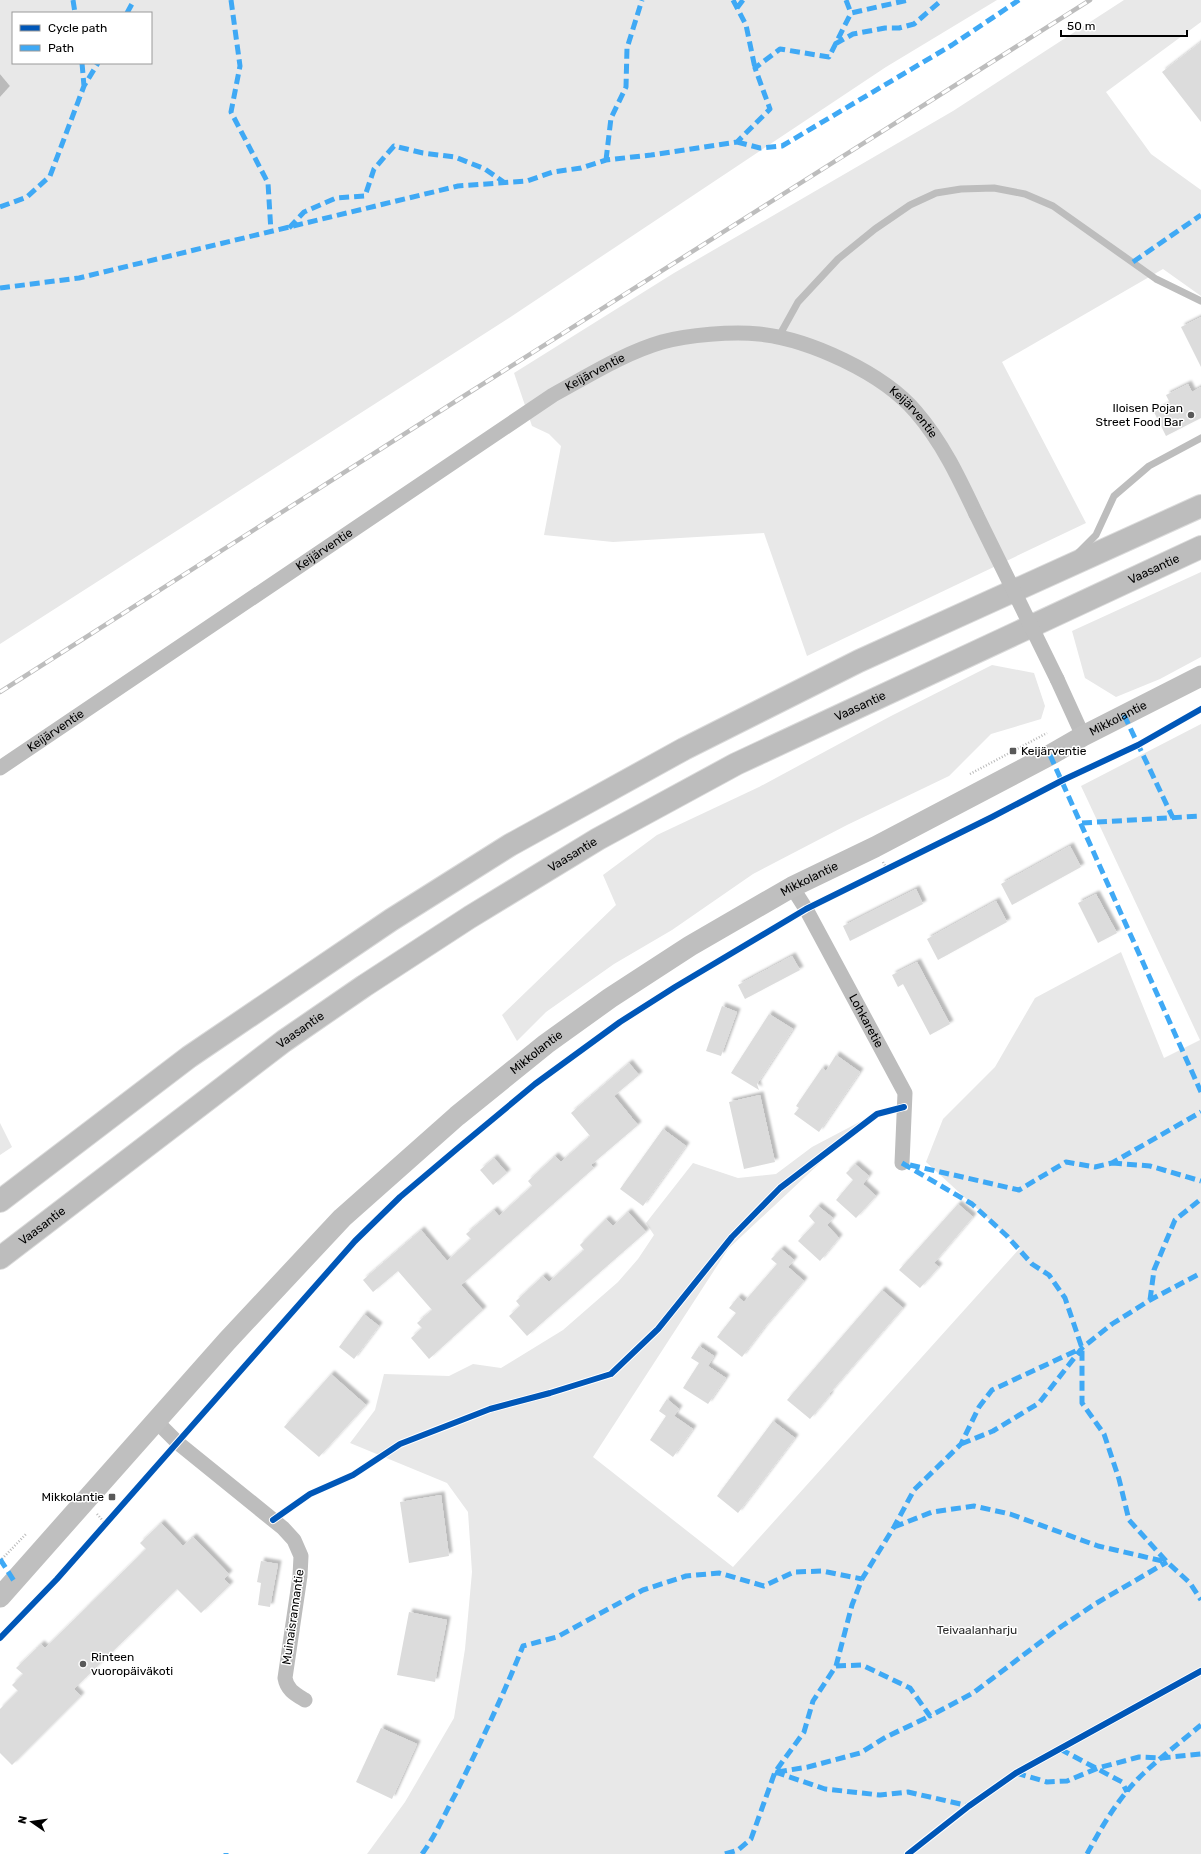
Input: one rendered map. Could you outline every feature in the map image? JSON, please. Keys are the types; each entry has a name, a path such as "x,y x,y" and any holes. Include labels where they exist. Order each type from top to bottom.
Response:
{"highway":[{"path":"0,1201 189,1057 390,920 510,845 684,749 859,661 1201,506"},
{"name":"Vaasantie","path":"0,1258 309,1024 364,986 470,917 598,839 736,764 1201,547"}],"main road":[{"name":"Mikkolantie","path":"0,1596 227,1341 342,1218 457,1116 546,1044 610,998 690,946 792,887 875,847 1083,736 1201,676"}],"street":[{"name":"Keijärventie","path":"0,768 553,395 629,355 662,342 686,337 735,333 759,334 778,338 815,348 836,357 888,386 916,411 935,436 954,467 1057,679 1083,736"},
{"name":"Lohkaretie","path":"792,887 806,909 905,1093 902,1163"},
{"name":"Muinaisrannantie","path":"156,1422 178,1443 284,1528 294,1540 301,1556 300,1576 285,1678 286,1685 293,1693 305,1700"}],"lane":[{"path":"778,338 798,302 838,259 875,229 910,205 936,193 961,189 1002,189 1025,194 1053,206 1156,279 1201,301"},
{"path":"1053,574 1084,548 1096,535 1114,496 1149,466 1201,438"}],"path":[{"path":"978,769 1052,730"},
{"path":"880,872 894,865"},
{"path":"97,1514 105,1524"},
{"path":"100,1529 110,1518"},
{"path":"0,1561 26,1533"}],"green space":[{"path":"0,0 997,0 886,67 509,318 0,644 0,97 10,86 0,74"},
{"path":"1124,0 1201,0 1201,22 1106,92 1151,154 1201,190 1201,296 1163,269 1002,362 1086,523 807,656 764,533 613,542 544,535 561,446 549,434 532,426 514,373 674,273 953,111"},
{"path":"1201,572 1201,657 1160,679 1116,697 1085,678 1072,631"},
{"path":"992,665 1034,673 1045,706 1041,719 991,734 949,776 847,825 753,874 672,930 614,964 546,1012 517,1041 502,1015 616,905 603,875 657,835 759,787 891,716"},
{"name":"Teivaalanharju","path":"1201,724 1201,1854 367,1854 405,1802 454,1718 465,1649 472,1572 468,1512 447,1483 350,1443 375,1410 384,1374 449,1376 473,1364 501,1368 563,1330 618,1282 638,1259 654,1235 646,1223 693,1163 738,1178 776,1174 812,1147 869,1117 728,1249 593,1457 733,1567 1020,1248 926,1162 943,1119 995,1067 1035,998 1121,952 1164,1058 1200,1040 1081,786"},
{"path":"0,1123 12,1147 0,1155"}],"shaded area":[{"path":"0,74 10,86 0,97"}],"building":[{"path":"1201,42 1201,122 1162,72"},
{"path":"1201,317 1201,367 1181,327"},
{"path":"1188,384 1192,392 1201,387 1201,418 1166,436 1154,412 1170,403 1166,395"},
{"path":"1070,846 1081,867 1012,905 1001,884"},
{"path":"916,889 923,904 850,941 843,926"},
{"path":"1096,894 1117,933 1098,943 1078,903"},
{"path":"996,901 1007,922 938,960 927,939"},
{"path":"792,956 800,970 745,999 738,985"},
{"path":"917,962 950,1024 930,1035 903,984 898,987 892,975"},
{"path":"722,1006 737,1012 721,1056 706,1051"},
{"path":"769,1014 793,1029 757,1084 759,1090 731,1073"},
{"path":"836,1055 860,1072 819,1132 794,1114 799,1108 796,1106 822,1068 826,1071"},
{"path":"629,1063 639,1075 614,1096 638,1125 591,1165 594,1168 461,1285 483,1310 429,1359 411,1338 422,1328 417,1323 432,1310 398,1271 373,1292 363,1280 421,1230 447,1261 471,1239 466,1234 494,1210 499,1216 532,1186 528,1181 555,1156 561,1162 590,1136 571,1113"},
{"path":"760,1095 775,1162 744,1169 729,1102"},
{"path":"663,1129 686,1146 643,1206 620,1189"},
{"path":"494,1158 507,1173 493,1185 480,1170"},
{"path":"855,1164 869,1176 863,1184 876,1196 856,1218 836,1200 853,1180 846,1173"},
{"path":"958,1204 973,1217 934,1263 939,1267 920,1288 899,1270"},
{"path":"818,1206 833,1218 827,1225 839,1238 820,1261 798,1241 815,1223 809,1216"},
{"path":"628,1212 646,1232 527,1336 509,1316 520,1306 516,1301 543,1276 549,1282 584,1250 580,1245 606,1219 613,1226"},
{"path":"781,1249 794,1260 788,1267 804,1281 764,1328 742,1357 717,1337 736,1313 729,1308 738,1297 744,1302 777,1264 771,1259"},
{"path":"882,1290 903,1308 829,1394 830,1395 810,1419 787,1400"},
{"path":"364,1314 379,1326 354,1359 339,1347"},
{"path":"699,1346 714,1356 708,1366 726,1378 708,1404 683,1388 699,1363 691,1358"},
{"path":"331,1374 366,1405 319,1457 284,1427"},
{"path":"667,1399 679,1409 674,1416 693,1429 673,1457 650,1440 666,1416 659,1411"},
{"path":"773,1421 795,1438 738,1513 717,1496"},
{"path":"441,1495 449,1556 409,1563 400,1502"},
{"path":"161,1523 183,1546 193,1537 229,1574 224,1579 230,1585 201,1613 177,1589 74,1689 81,1696 12,1765 0,1753 0,1709 18,1691 12,1685 23,1674 16,1668 41,1644 45,1648 146,1549 140,1543"},
{"path":"261,1561 278,1564 270,1607 258,1605 261,1583 257,1582"},
{"path":"409,1612 447,1620 435,1682 397,1675"},
{"path":"381,1728 417,1744 392,1799 356,1782"}],"railway":[{"path":"0,692 467,394 1090,0"}],"marked path":[{"path":"73,0 75,12"},
{"path":"128,12 134,0"},
{"path":"231,0 240,66 231,112 268,183 271,232"},
{"path":"606,160 611,118 626,87 627,48 642,0"},
{"path":"733,0 746,25 755,68"},
{"path":"737,8 743,0"},
{"path":"846,0 851,13"},
{"path":"0,288 79,278 458,186 527,181 553,172 581,168 606,160 737,142 770,109 755,68 780,49 829,57 851,13 908,0"},
{"path":"835,44 853,34 885,28 899,28 914,24 942,0"},
{"path":"737,142 760,148 782,146 952,45 1019,0"},
{"path":"82,64 84,86"},
{"path":"0,207 27,197 50,176 84,86 97,64"},
{"path":"289,228 304,212 336,198 365,196 374,169 394,146 423,153 455,157 485,169 505,183"},
{"path":"1133,262 1201,215"},
{"path":"1124,715 1173,818"},
{"path":"1050,755 1201,1092"},
{"path":"1082,823 1201,816"},
{"path":"910,1165 1019,1190 1066,1162 1095,1167 1112,1163 1201,1112"},
{"path":"902,1163 972,1204 1007,1236 1032,1264 1049,1275 1065,1298 1082,1348 1082,1403 1104,1434 1119,1479 1129,1520 1167,1562 1190,1583 1201,1600"},
{"path":"1112,1163 1150,1166 1201,1181"},
{"path":"1150,1300 1154,1270 1175,1220 1201,1199"},
{"path":"961,1444 993,1431 1039,1403 1082,1348 1112,1324 1150,1300 1201,1273"},
{"path":"725,1854 738,1850 751,1839 775,1772 804,1732 813,1701 836,1666 852,1605 862,1579 894,1527 914,1490 961,1444 979,1407 992,1390 1082,1348"},
{"path":"894,1527 932,1512 974,1506 1010,1514 1098,1546 1167,1562"},
{"path":"0,1559 14,1581"},
{"path":"836,1666 862,1665 910,1688 930,1716 973,1693 1062,1626 1095,1604 1167,1562"},
{"path":"422,1854 436,1832 465,1775 523,1646 557,1637 643,1590 686,1576 719,1573 764,1586 794,1572 822,1571 862,1579"},
{"path":"777,1772 808,1767 860,1753 886,1737 930,1716"},
{"path":"1087,1854 1112,1811 1127,1791 1144,1773 1201,1725"},
{"path":"1060,1749 1122,1782 1127,1792"},
{"path":"1016,1773 1047,1782 1067,1781 1098,1768 1139,1757 1162,1758 1201,1754"},
{"path":"775,1772 825,1789 880,1795 908,1792 969,1806"}],"cycle path":[{"path":"0,1638 57,1579 355,1241 400,1197 535,1084 620,1022 675,987 806,909 992,817 1063,780 1138,745 1201,709"},
{"path":"273,1520 310,1494 353,1475 400,1444 490,1409 550,1393 611,1374 658,1329 732,1237 780,1188 877,1114 904,1107"},
{"path":"908,1854 969,1806 1016,1773 1201,1671"}],"place":[{"name":"Iloisen Pojan Street Food Bar","path":"1191,415"},
{"name":"Keijärventie","path":"1013,751"},
{"name":"Mikkolantie","path":"112,1497"},
{"name":"Rinteen vuoropäiväkoti","path":"83,1664"}]}
